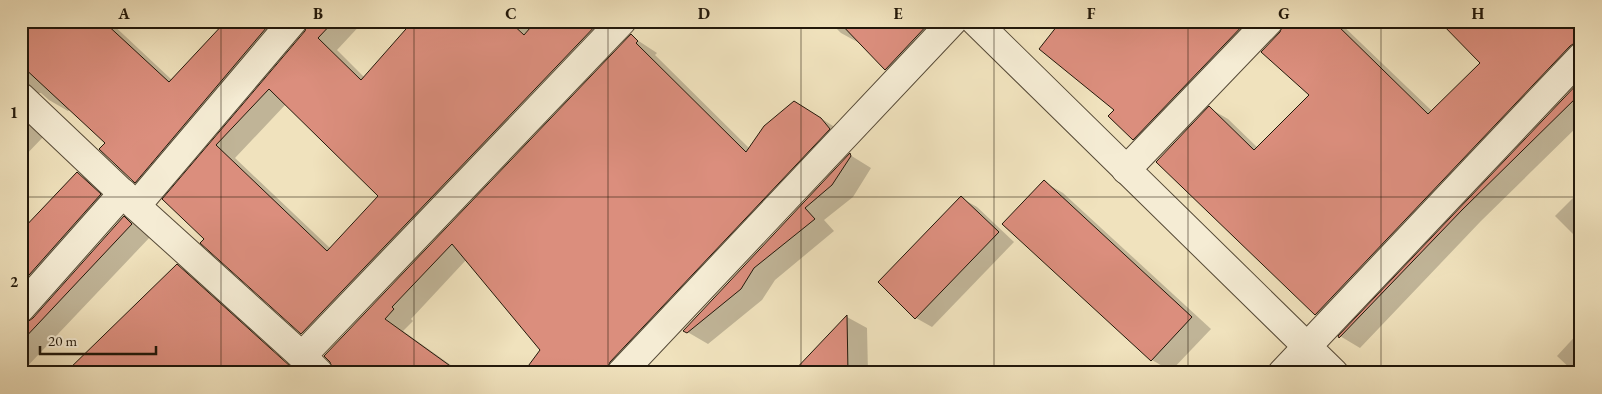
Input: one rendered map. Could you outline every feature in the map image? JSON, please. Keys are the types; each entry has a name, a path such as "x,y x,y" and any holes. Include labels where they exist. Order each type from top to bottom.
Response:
{"street":[{"path":"21,97 129,200 311,364 622,21"},
{"path":"621,373 953,21"},
{"path":"975,21 1334,373"},
{"path":"1126,170 1269,21"},
{"path":"21,308 129,200 281,25"},
{"path":"1282,373 1581,57"}],"building":[{"path":"21,21 103,21 169,82 226,21 272,21 135,183 99,149 105,143 21,65"},
{"path":"308,21 334,21 318,38 361,80 413,21 509,21 524,35 536,21 600,21 301,334 200,243 204,239 162,199 305,31","holes":["269,89 378,196 327,251 216,145"]},
{"path":"838,21 931,21 885,70"},
{"path":"1061,21 1247,21 1133,140 1108,116 1114,110 1039,49"},
{"path":"1284,21 1333,21 1428,114 1480,63 1439,21 1581,21 1581,42 1576,42 1570,46 1315,315 1156,162 1209,106 1254,150 1309,95 1261,52 1280,32"},
{"path":"631,34 638,41 636,43 746,152 764,126 794,101 821,118 830,129 610,362 606,373 523,373 540,350 452,244 392,307 394,309 385,319 460,373 334,373 330,362 324,356"},
{"path":"1581,80 1581,93 1462,210 1339,338 1338,336"},
{"path":"850,153 851,156 832,185 805,208 815,219 754,268 741,289 687,333 683,331"},
{"path":"77,172 101,194 21,284 21,231"},
{"path":"1044,180 1192,317 1151,361 1002,224"},
{"path":"961,196 999,232 915,319 878,282"},
{"path":"124,216 132,224 21,342 21,323 26,323 33,318"},
{"path":"177,264 291,367 297,373 65,373"},
{"path":"847,315 848,373 792,373"}]}
